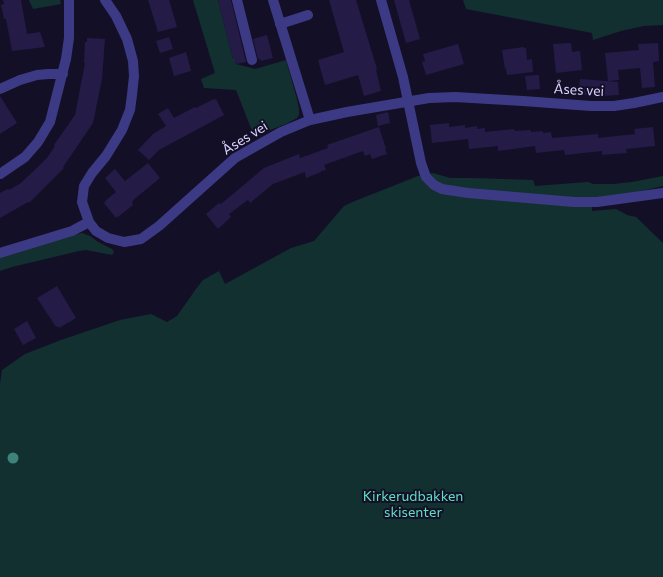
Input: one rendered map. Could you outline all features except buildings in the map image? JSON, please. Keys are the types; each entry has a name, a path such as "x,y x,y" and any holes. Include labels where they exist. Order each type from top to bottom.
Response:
{"street":[{"path":"0,174 25,157 38,142 50,122 63,74 70,38 69,0"},
{"name":"Åses vei","path":"105,0 116,16 127,39 133,62 134,76 130,110 122,130 106,156 92,173 84,186 82,202 89,222 96,231 108,238 124,242 141,239 159,226 235,158 281,132 310,120 429,98 455,97 591,106 614,106 663,97"},
{"path":"237,0 252,60"},
{"path":"273,0 310,120"},
{"path":"381,0 403,77 421,163 426,177 434,185 442,189 475,194 574,202 597,202 663,193"},
{"path":"280,24 308,15"},
{"path":"0,89 20,80 37,75 63,74"},
{"path":"0,253 72,231 89,222"}],"green space":[{"path":"29,0 60,0 61,4 33,9"},
{"path":"193,0 218,0 233,59 235,59 236,64 255,69 286,60 299,109 299,115 297,118 286,124 254,136 236,90 204,88 201,79 215,73"},
{"path":"463,0 663,0 663,25 644,26 621,31 593,40 592,33 466,9"},
{"name":"Kirkerudbakken skisenter","path":"433,173 450,178 533,180 535,186 588,182 593,184 613,184 663,176 663,186 614,197 591,199 592,211 616,209 627,215 636,217 663,243 663,577 0,577 0,384 2,370 25,354 120,320 151,314 167,322 177,316 203,280 219,271 225,284 291,248 314,241 344,206 418,176"},
{"path":"82,233 112,249 114,252 112,255 86,250 79,251 0,271 0,257 45,242"}]}
